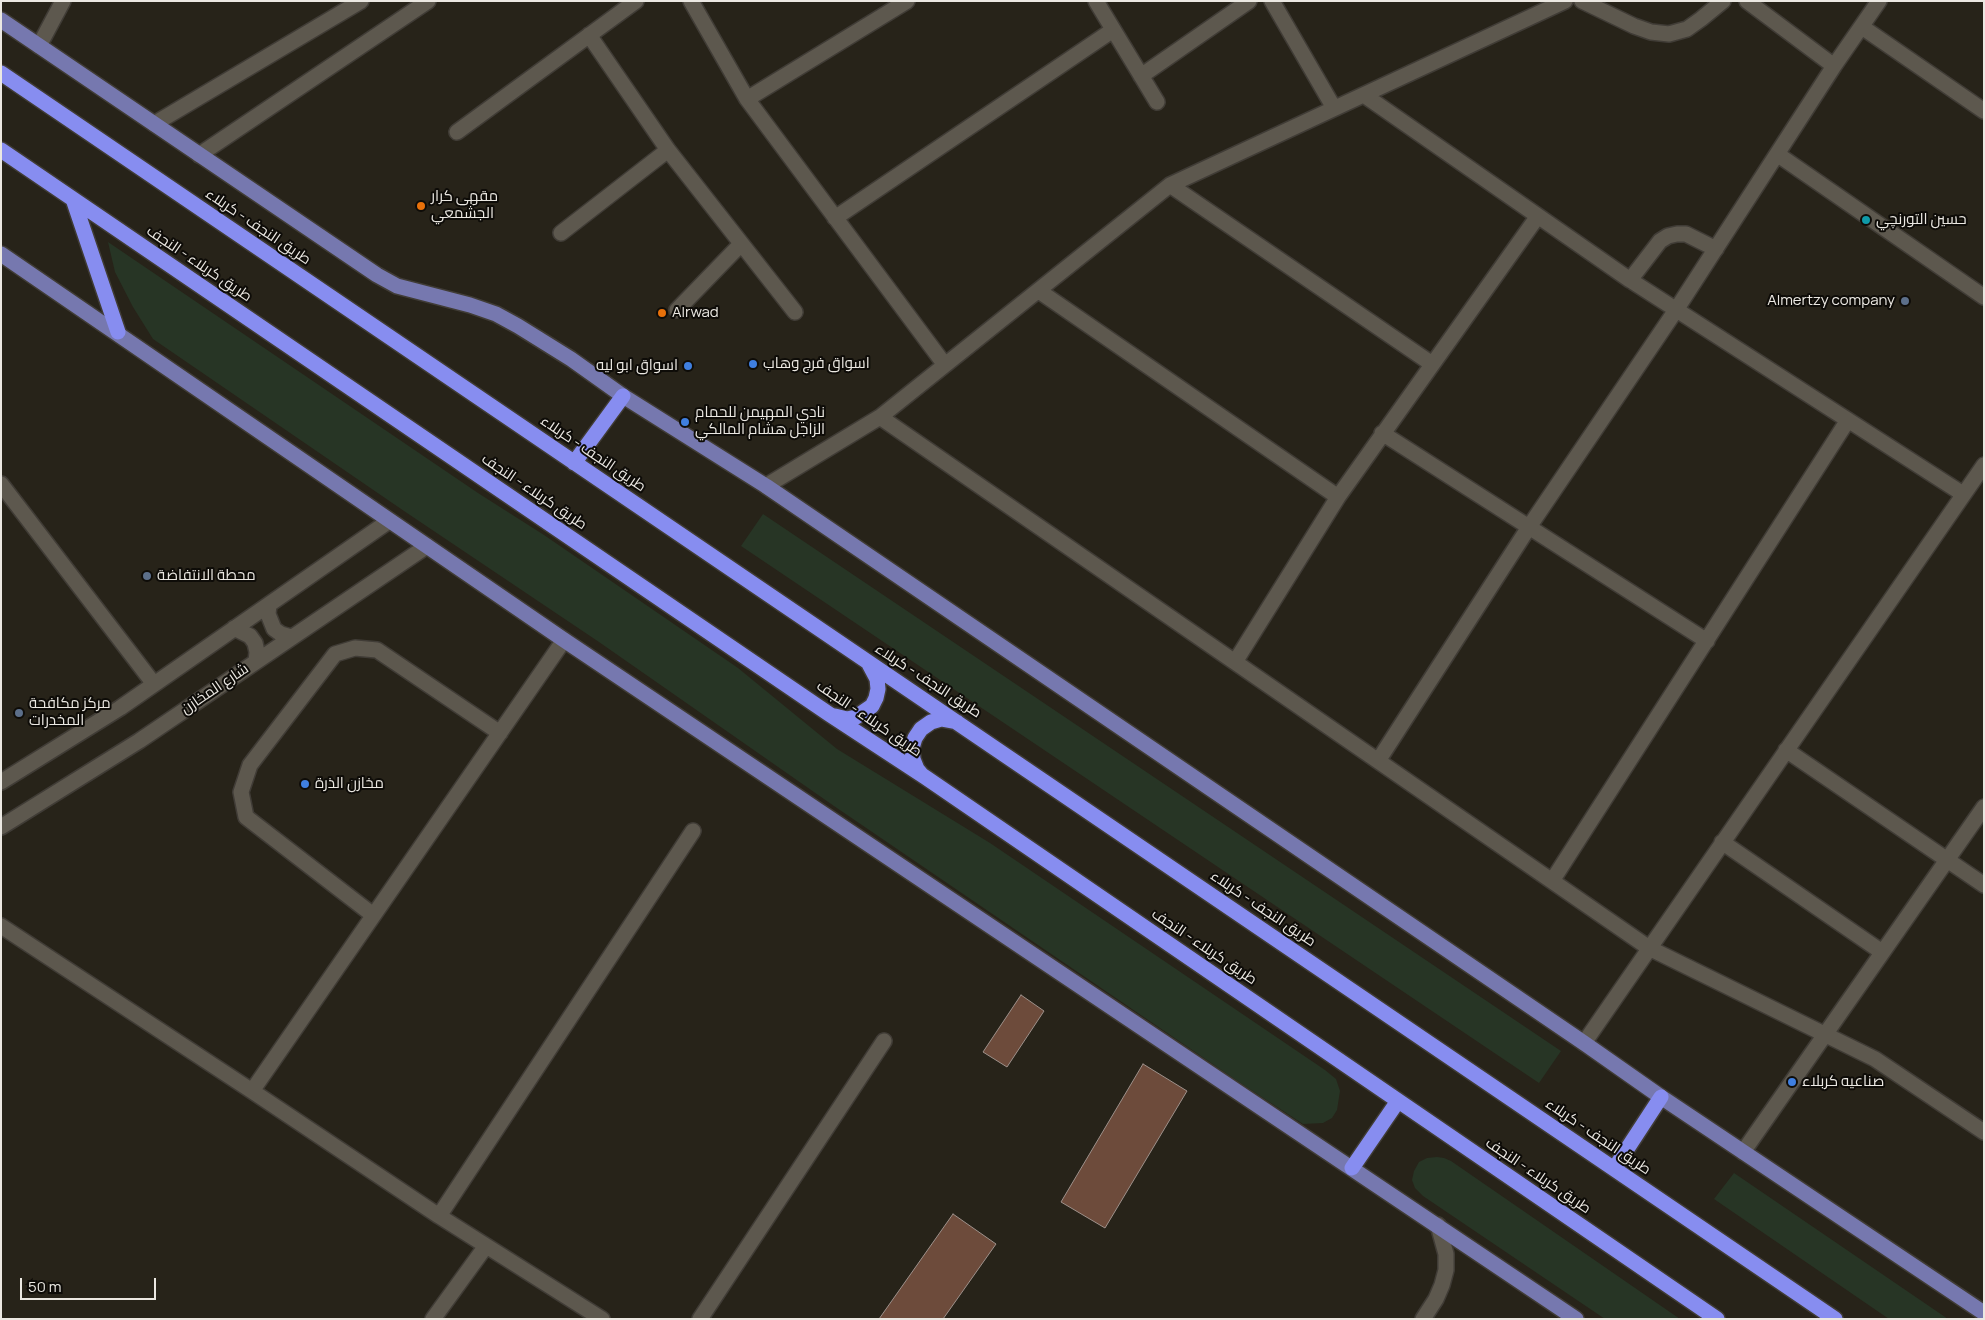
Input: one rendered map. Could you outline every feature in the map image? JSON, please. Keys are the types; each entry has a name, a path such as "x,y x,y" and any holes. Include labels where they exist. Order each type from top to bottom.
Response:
{"highway":[{"name":"طريق النجف - كربلاء","path":"1,73 1835,1319"},
{"name":"طريق كربلاء - النجف","path":"4,157 73,199 1717,1319"},
{"path":"73,199 118,332"},
{"path":"574,463 623,396"},
{"path":"829,714 837,718 856,717 872,706 878,689 874,671 868,663"},
{"path":"925,778 917,769 913,759 912,748 918,733 931,722 941,719 952,720 962,725"},
{"path":"1614,1169 1661,1097"},
{"path":"1352,1168 1398,1101"}],"main road":[{"path":"1,20 377,275 397,286 470,305 496,314 543,341 623,396 766,486 1584,1042 1661,1097 1984,1314"},
{"path":"1,254 118,332 389,521 564,640 1576,1319"}],"street":[{"path":"38,46 63,1"},
{"path":"154,124 361,1"},
{"path":"199,155 428,1"},
{"path":"458,132 636,1"},
{"path":"691,1 747,99 945,365"},
{"path":"747,99 907,1"},
{"path":"1141,76 1249,1"},
{"path":"1272,1 1334,108"},
{"path":"766,486 880,417 1170,185 1565,1"},
{"path":"1582,1 1651,32 1669,34 1687,29 1702,20 1723,1"},
{"path":"1747,1 1834,66"},
{"path":"1378,761 1529,527 1676,310 1834,66 1879,1"},
{"path":"1098,2 1156,102"},
{"path":"1862,27 1984,111"},
{"path":"836,218 1113,30"},
{"path":"589,35 668,150 795,312"},
{"path":"1364,95 1630,280 1964,494"},
{"path":"561,233 668,150"},
{"path":"1777,154 1984,297"},
{"path":"1170,185 1432,364"},
{"path":"1235,662 1338,497 1538,216"},
{"path":"1630,280 1660,241 1668,236 1686,234 1716,249"},
{"path":"677,310 742,244"},
{"path":"1039,290 1338,497"},
{"path":"880,417 1649,948 1875,1058 1984,1132"},
{"path":"1552,881 1848,420"},
{"path":"1382,433 1707,641"},
{"path":"1584,1042 1984,465"},
{"path":"2,485 154,684"},
{"path":"1,782 120,708 389,521"},
{"name":"شارع المخازن","path":"1,827 139,741 426,546"},
{"path":"269,604 268,614 274,629 281,634 291,637"},
{"path":"234,628 250,636 257,652 256,661"},
{"path":"252,1090 564,640"},
{"path":"373,916 246,817 242,792 250,765 335,654 355,648 377,650 500,732"},
{"path":"1786,750 1984,885"},
{"path":"1743,1152 1984,806"},
{"path":"439,1216 693,831"},
{"path":"1722,842 1882,952"},
{"path":"1,926 252,1090 439,1216 602,1319"},
{"path":"700,1319 884,1041"},
{"path":"1423,1319 1436,1299 1446,1270 1446,1254 1438,1225"},
{"path":"434,1319 486,1246"}],"green space":[{"path":"108,242 478,493 544,535 738,668 837,749 990,843 1325,1070 1336,1079 1340,1091 1337,1110 1332,1118 1323,1123 1303,1124 1242,1084 834,806 599,642 153,339 133,307 115,272"},
{"path":"763,514 1561,1051 1539,1083 741,546"},
{"path":"1437,1157 1451,1161 1680,1319 1605,1319 1423,1196 1415,1188 1412,1180 1414,1171 1419,1162 1427,1158"},
{"path":"1734,1173 1948,1319 1889,1319 1714,1199"}],"building":[{"path":"1021,995 1044,1011 1007,1067 983,1052"},
{"path":"1143,1064 1187,1091 1105,1228 1061,1202"},
{"path":"953,1214 996,1244 943,1319 879,1319"}],"place":[{"name":"مقهى كرار الجشمعي","path":"421,206"},
{"name":"حسين التورنچي","path":"1866,220"},
{"name":"Almertzy company","path":"1905,301"},
{"name":"Alrwad","path":"662,313"},
{"name":"اسواق فرج وهاب","path":"753,364"},
{"name":"اسواق ابو ليه","path":"688,366"},
{"name":"نادي المهيمن للحمام الزاجل هشام المالكي","path":"685,422"},
{"name":"محطة الانتفاضة","path":"147,576"},
{"name":"مركز مكافحة المخدرات","path":"19,713"},
{"name":"مخازن الذرة","path":"305,784"},
{"name":"صناعيه كربلاء","path":"1792,1082"}]}
